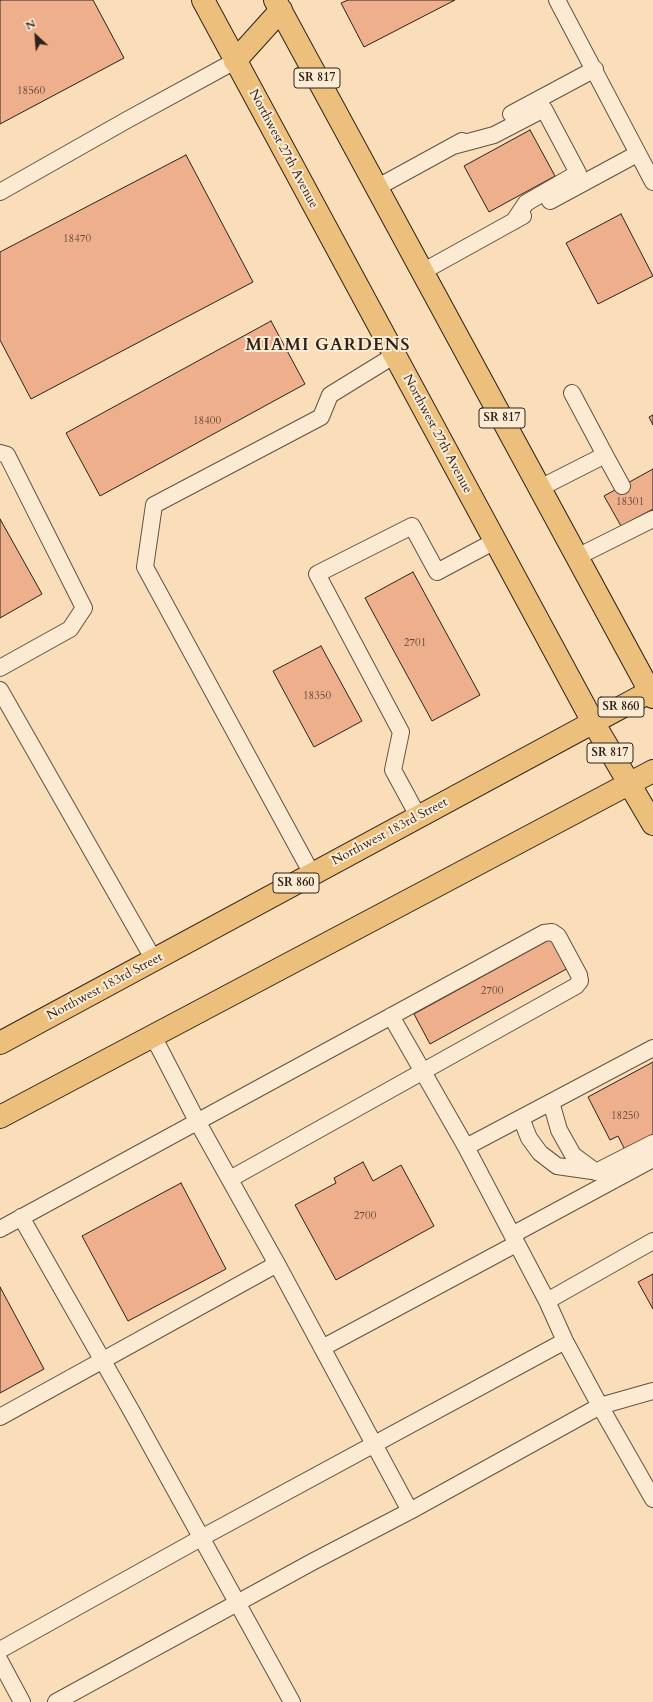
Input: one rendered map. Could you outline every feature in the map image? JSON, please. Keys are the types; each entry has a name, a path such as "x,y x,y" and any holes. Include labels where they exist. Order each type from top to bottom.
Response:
{"main road":[{"name":"Northwest 27th Avenue","path":"203,0 593,722 628,784 653,824"},
{"path":"235,61 278,5"},
{"name":"SR 817","path":"278,5 378,187 422,272 577,557 652,692"},
{"name":"Northwest 183rd Street","path":"0,1043 418,816 652,692"},
{"path":"0,1117 653,771"}],"lane":[{"path":"557,0 653,182"},
{"path":"0,192 235,61"},
{"path":"378,187 594,69"},
{"path":"547,94 592,178"},
{"path":"453,146 494,135 544,109 578,173 526,203 514,221"},
{"path":"422,272 637,154"},
{"path":"312,874 145,568 154,505 321,417 330,395 395,355"},
{"path":"572,393 622,486"},
{"path":"0,453 7,455 84,608 70,629 0,668"},
{"path":"540,488 604,455"},
{"path":"577,557 645,520"},
{"path":"418,816 393,770 401,732 317,574 412,526 438,572 495,541"},
{"path":"0,690 154,960"},
{"path":"0,1229 544,933 552,932 558,936 579,975 580,981 576,986 230,1179"},
{"path":"391,1016 466,1148 547,1301 565,1341 653,1499"},
{"path":"153,1036 197,1121 277,1264 410,1511"},
{"path":"466,1148 653,1048"},
{"path":"551,1102 560,1130 573,1155 596,1172"},
{"path":"521,1118 530,1138 540,1153 557,1166 596,1172 653,1142"},
{"path":"322,1348 514,1240 653,1159"},
{"path":"21,1217 132,1412 292,1702"},
{"path":"547,1301 653,1241"},
{"path":"0,1417 277,1264"},
{"path":"0,1650 201,1538 565,1341"},
{"path":"56,1702 410,1511 600,1406 653,1391"},
{"path":"0,1662 22,1702"}],"building":[{"path":"0,0 93,0 124,58 0,124"},
{"path":"348,0 455,0 364,47 341,3"},
{"path":"530,130 555,176 489,212 464,166"},
{"path":"186,155 253,282 31,399 0,340 0,252"},
{"path":"621,214 653,276 598,304 566,243"},
{"path":"271,321 305,384 100,496 66,433"},
{"path":"653,415 653,425 649,417"},
{"path":"653,469 653,509 621,526 604,496"},
{"path":"0,519 42,594 0,618"},
{"path":"413,572 480,695 432,721 365,598"},
{"path":"321,646 362,721 314,747 273,671"},
{"path":"554,937 570,967 430,1044 414,1014"},
{"path":"653,1062 653,1135 625,1150 618,1136 610,1140 588,1097"},
{"path":"363,1162 373,1181 401,1165 434,1226 336,1280 295,1205 336,1183 334,1178"},
{"path":"181,1183 226,1269 128,1321 82,1236"},
{"path":"653,1274 653,1309 638,1282"},
{"path":"0,1287 44,1369 0,1393"}],"district":[{"name":"MIAMI GARDENS","path":"328,346"}]}
